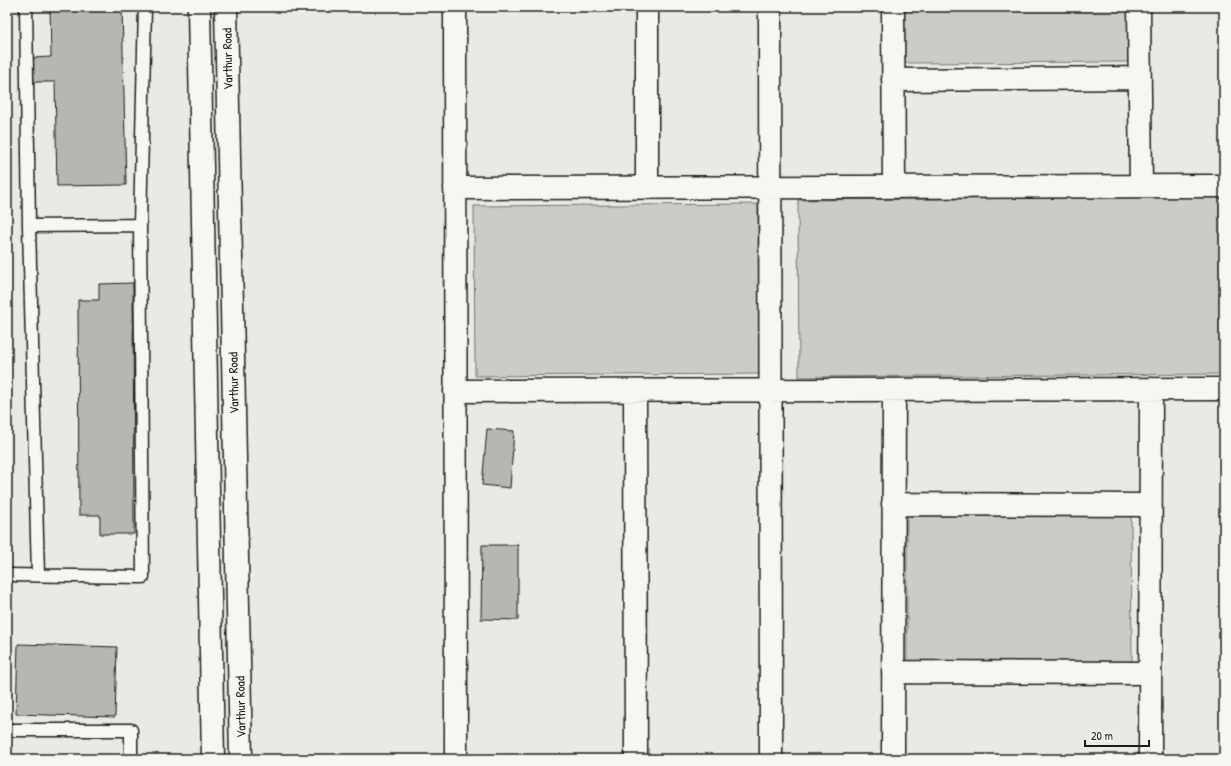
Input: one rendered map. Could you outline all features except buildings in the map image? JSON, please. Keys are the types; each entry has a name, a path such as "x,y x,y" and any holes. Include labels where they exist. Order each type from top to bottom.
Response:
{"street":[{"name":"Varthur Road","path":"198,7 213,759"},
{"name":"Varthur Road","path":"226,7 241,759"},
{"path":"455,7 456,759"},
{"path":"647,7 647,187"},
{"path":"770,7 771,759"},
{"path":"893,7 894,186"},
{"path":"1139,7 1141,186"},
{"path":"893,80 1140,78"},
{"path":"455,188 1224,186"},
{"path":"456,391 1224,389"},
{"path":"893,759 894,390"},
{"path":"1150,759 1151,390"},
{"path":"635,391 636,759"},
{"path":"893,504 1150,505"},
{"path":"893,672 1150,673"}],"lane":[{"path":"26,7 29,226 38,576"},
{"path":"7,575 142,577 140,225 144,7"},
{"path":"29,226 140,225"},
{"path":"7,730 131,730 131,759"}],"shaded area":[{"path":"903,7 1128,7 1129,62 904,63"},
{"path":"1224,197 1224,374 799,377 798,200"},
{"path":"758,204 759,374 475,376 474,206"},
{"path":"1131,515 1132,662 907,664 907,516"}]}
